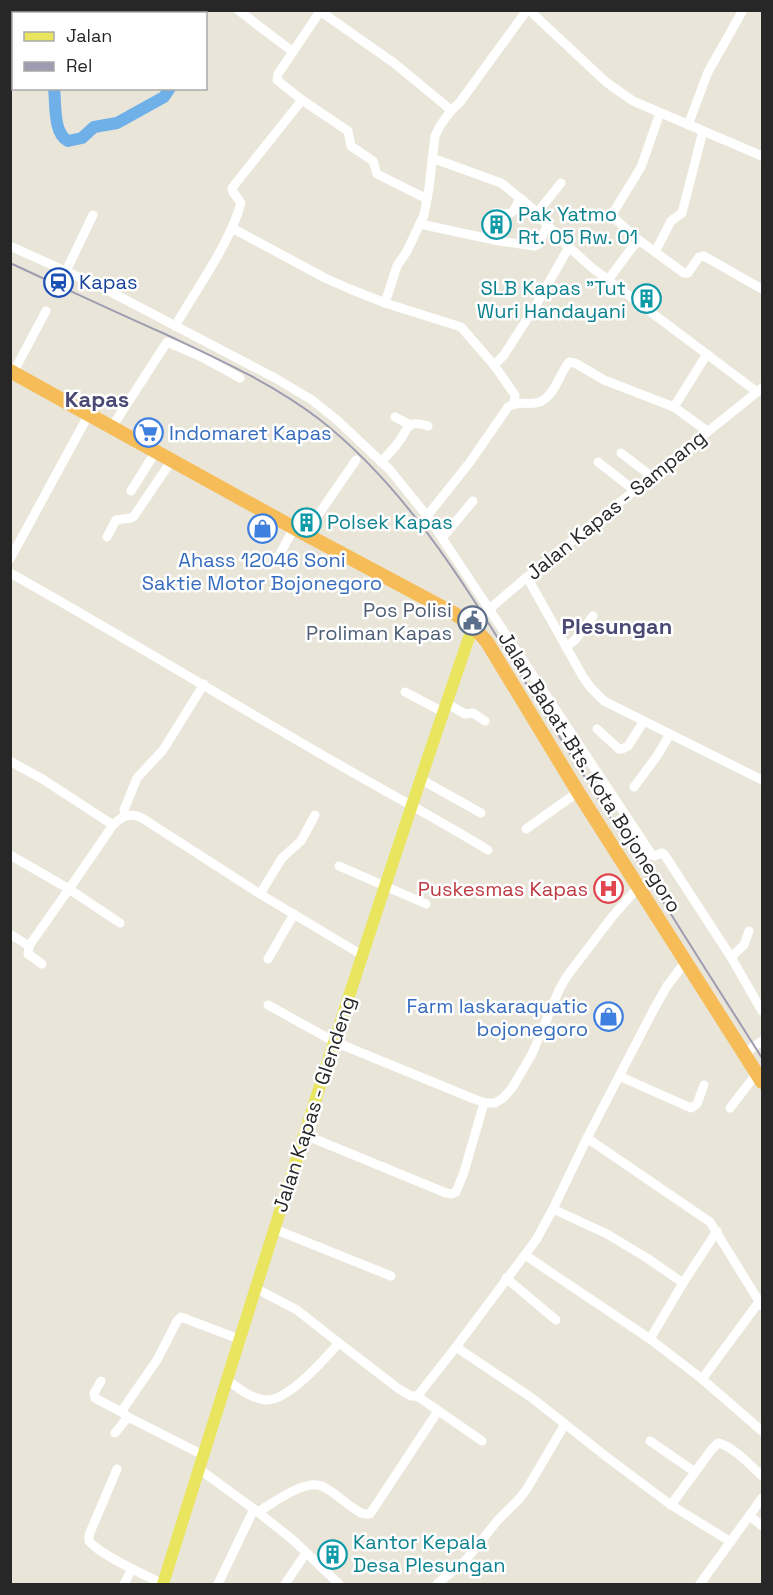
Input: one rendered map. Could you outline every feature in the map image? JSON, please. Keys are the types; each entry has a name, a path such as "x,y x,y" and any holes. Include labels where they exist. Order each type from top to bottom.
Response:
{"highway":[{"name":"Jalan Babat-Bts. Kota Bojonegoro","path":"12,372 455,614 473,626 486,642 578,792 760,1077"}],"main road":[{"name":"Jalan Kapas - Glendeng","path":"163,1584 362,955 473,626"}],"street":[{"path":"238,10 293,52"},
{"path":"385,303 397,266 420,224 427,199 435,136 443,121 460,102 528,10 606,82 633,101 762,156"},
{"path":"688,125 708,72 743,10"},
{"path":"427,199 377,174 373,161 351,146 348,131 302,100 277,80 277,76 320,11 394,63 452,110"},
{"path":"175,326 234,224 241,201 232,188 302,100"},
{"path":"660,113 641,166 613,213 613,217 680,271 688,273 699,257 704,256 762,289"},
{"path":"655,252 671,221 682,213 703,131"},
{"path":"432,158 501,183 537,213 569,247 608,280 707,354 760,390"},
{"path":"537,213 561,183"},
{"path":"496,212 513,213 520,198"},
{"path":"66,271 93,215"},
{"path":"234,224 325,278 385,303 460,327 494,365 515,395 514,403"},
{"path":"420,224 534,246 539,243 548,226"},
{"path":"608,280 634,245 640,241"},
{"path":"10,246 105,289 275,378 312,400 390,470 428,516 652,855 664,854 731,957 762,1011"},
{"path":"494,365 504,355 536,305 569,247"},
{"path":"12,372 46,311"},
{"path":"112,427 167,342 200,356 240,378"},
{"path":"674,407 707,354"},
{"path":"428,516 470,462 508,407 514,403 534,403 545,400 556,385 564,368 572,362 603,380 674,407 707,431"},
{"name":"Jalan Kapas - Sampang","path":"473,626 489,609 527,577 760,390"},
{"path":"10,559 88,414"},
{"path":"395,417 410,425"},
{"path":"381,462 410,425 417,423 428,426"},
{"path":"131,491 156,451"},
{"path":"621,453 651,476"},
{"path":"107,537 116,520 134,516 172,460"},
{"path":"276,561 356,460"},
{"path":"598,462 634,490"},
{"path":"442,538 473,501"},
{"path":"10,573 488,850"},
{"path":"527,577 583,677 604,701 762,780"},
{"path":"566,647 575,640 593,616"},
{"path":"42,964 28,954 29,946 124,810 137,778 163,750 204,684"},
{"path":"405,692 465,714 473,713 485,721"},
{"path":"597,729 619,749 622,749 628,746 644,721"},
{"path":"634,787 670,734"},
{"path":"10,761 115,823"},
{"path":"420,779 481,813"},
{"path":"526,829 578,792"},
{"path":"124,810 129,810 260,894 362,955"},
{"path":"115,823 124,816 135,815"},
{"path":"260,894 282,858 301,841 315,815"},
{"path":"10,855 69,889 120,923"},
{"path":"339,866 426,904"},
{"path":"268,1005 335,1042 484,1102 491,1104 498,1102 512,1088 536,1047 567,976 639,886"},
{"path":"268,959 294,914"},
{"path":"731,957 744,945 749,931"},
{"path":"10,934 29,946"},
{"path":"417,1396 525,1255 553,1209 657,1002 686,961"},
{"path":"745,1053 762,1041"},
{"path":"619,1076 691,1108 697,1104 704,1085"},
{"path":"730,1107 760,1077"},
{"path":"305,1135 452,1194 456,1192 464,1172 484,1102"},
{"path":"587,1138 706,1218 717,1231 761,1304 702,1379"},
{"path":"553,1209 608,1234 683,1283"},
{"path":"274,1229 391,1276"},
{"path":"650,1339 717,1231"},
{"path":"525,1255 650,1339 702,1379 762,1431"},
{"path":"506,1278 555,1320"},
{"path":"255,1288 297,1310 399,1389 411,1396 417,1396 482,1442"},
{"path":"116,1433 125,1415 126,1403 157,1360 181,1317 239,1339"},
{"path":"227,1380 250,1396 265,1400 273,1399 300,1382 339,1343"},
{"path":"456,1347 506,1379 671,1505 731,1542"},
{"path":"101,1382 94,1393 95,1398 203,1455"},
{"path":"218,1584 256,1511 302,1487 314,1484 322,1486 361,1513 370,1514 438,1411"},
{"path":"436,1584 465,1561 498,1520 520,1498 565,1424"},
{"path":"650,1441 695,1472"},
{"path":"671,1505 716,1445 720,1443 731,1449 762,1476"},
{"path":"117,1469 88,1539 93,1545 132,1569 163,1584"},
{"path":"199,1469 256,1511 339,1584"},
{"path":"700,1584 762,1498"},
{"path":"750,1516 762,1526"},
{"path":"285,1584 306,1553"},
{"path":"124,1584 132,1569"}],"waterway":[{"path":"54,90 58,125 63,137 68,141 82,138 94,127 117,123 164,97 169,90"}],"railway":[{"path":"10,263 225,362 283,394 319,419 354,449 386,482 415,517 468,592 762,1058"}],"place":[{"name":"Pak Yatmo Rt. 05 Rw. 01","path":"497,225"},
{"name":"Kapas","path":"58,282"},
{"name":"SLB Kapas \"Tut Wuri Handayani","path":"647,299"},
{"name":"Indomaret Kapas","path":"148,433"},
{"name":"Polsek Kapas","path":"306,522"},
{"name":"Ahass 12046 Soni Saktie Motor Bojonegoro","path":"262,529"},
{"name":"Pos Polisi Proliman Kapas","path":"473,621"},
{"name":"Puskesmas Kapas","path":"609,889"},
{"name":"Farm laskaraquatic bojonegoro","path":"609,1017"},
{"name":"Kantor Kepala Desa Plesungan","path":"332,1554"}],"district":[{"name":"Kapas","path":"97,399"},
{"name":"Plesungan","path":"617,626"}]}
